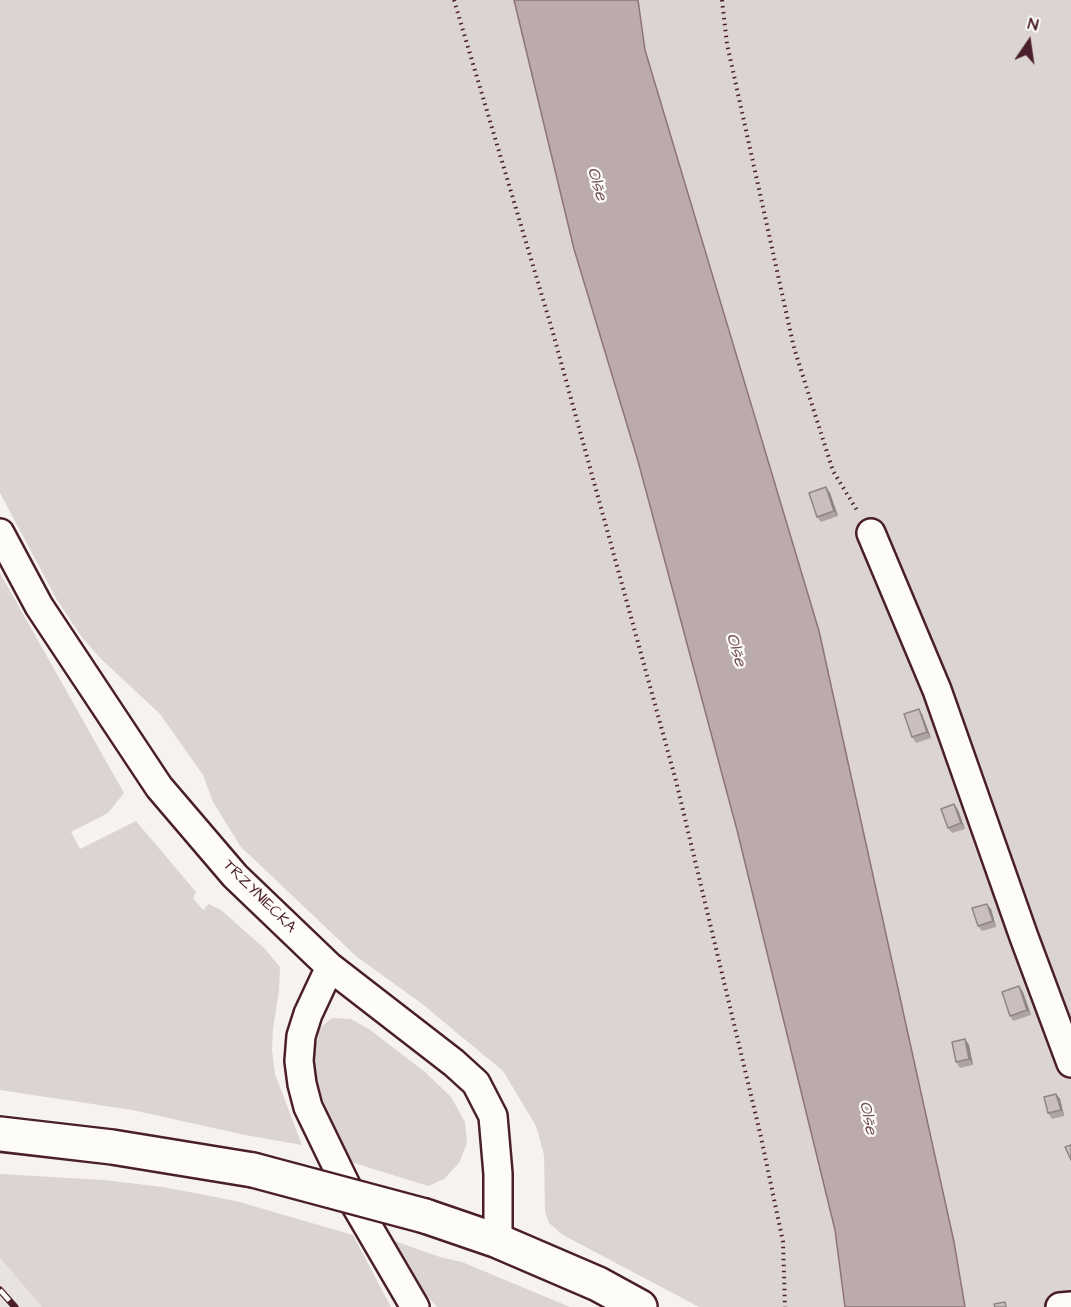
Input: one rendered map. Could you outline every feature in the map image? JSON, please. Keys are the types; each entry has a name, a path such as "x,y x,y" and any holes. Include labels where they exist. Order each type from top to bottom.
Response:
{"main road":[{"path":"0,1134 112,1148 253,1170 425,1216 498,1241 598,1284 640,1307"}],"street":[{"name":"TRZYNIECKA","path":"0,533 39,606 159,787 235,876 330,967 454,1063 476,1083 493,1116 498,1174 498,1241"},
{"path":"871,533 938,690 1024,937 1071,1063"},
{"path":"330,967 308,1014 301,1036 299,1061 302,1084 308,1107 356,1206 415,1307"},
{"path":"1060,1307 1071,1306"}],"path":[{"path":"454,0 553,333 676,781 761,1137 783,1242 785,1307"},
{"path":"722,0 727,44 794,348 833,471 871,533"}],"shaded area":[{"path":"0,0 514,0 574,249 638,461 737,830 835,1230 845,1307 699,1307 563,1235 549,1223 545,1211 544,1155 536,1126 503,1071 421,1003 357,957 241,847 213,802 203,775 160,714 100,658 81,636 57,600 0,493"},
{"path":"637,0 1071,0 1071,1307 965,1307 954,1242 645,50"},
{"path":"0,573 124,793 108,813 71,832 80,849 136,821 196,892 193,898 203,910 209,904 221,910 265,949 280,967 272,1050 275,1074 302,1145 132,1110 0,1090"},
{"path":"332,1018 351,1019 369,1029 425,1072 451,1097 465,1122 467,1143 459,1163 444,1179 428,1186 351,1162 339,1144 314,1074 313,1057 320,1028"},
{"path":"0,1174 104,1180 163,1187 236,1201 353,1235 391,1307 42,1307 0,1258"},
{"path":"389,1239 440,1257 462,1262 570,1307 437,1307 412,1279"},
{"path":"0,1258 42,1307 0,1307"}],"water":[{"name":"Olše","path":"514,0 638,0 645,50 819,631 954,1242 965,1307 845,1307 835,1230 737,830 638,461 574,249"}],"building":[{"path":"826,487 834,511 817,517 809,493"},
{"path":"919,709 927,732 912,737 904,714"},
{"path":"954,804 961,823 948,828 941,809"},
{"path":"987,904 993,921 978,926 972,908"},
{"path":"1019,986 1027,1010 1010,1016 1002,992"},
{"path":"965,1039 969,1059 956,1062 952,1042"},
{"path":"1056,1094 1061,1110 1048,1113 1044,1097"},
{"path":"1071,1145 1071,1160 1065,1147"},
{"path":"1005,1302 1006,1307 995,1307 994,1304"}],"railway":[{"path":"0,1290 15,1307"}]}
